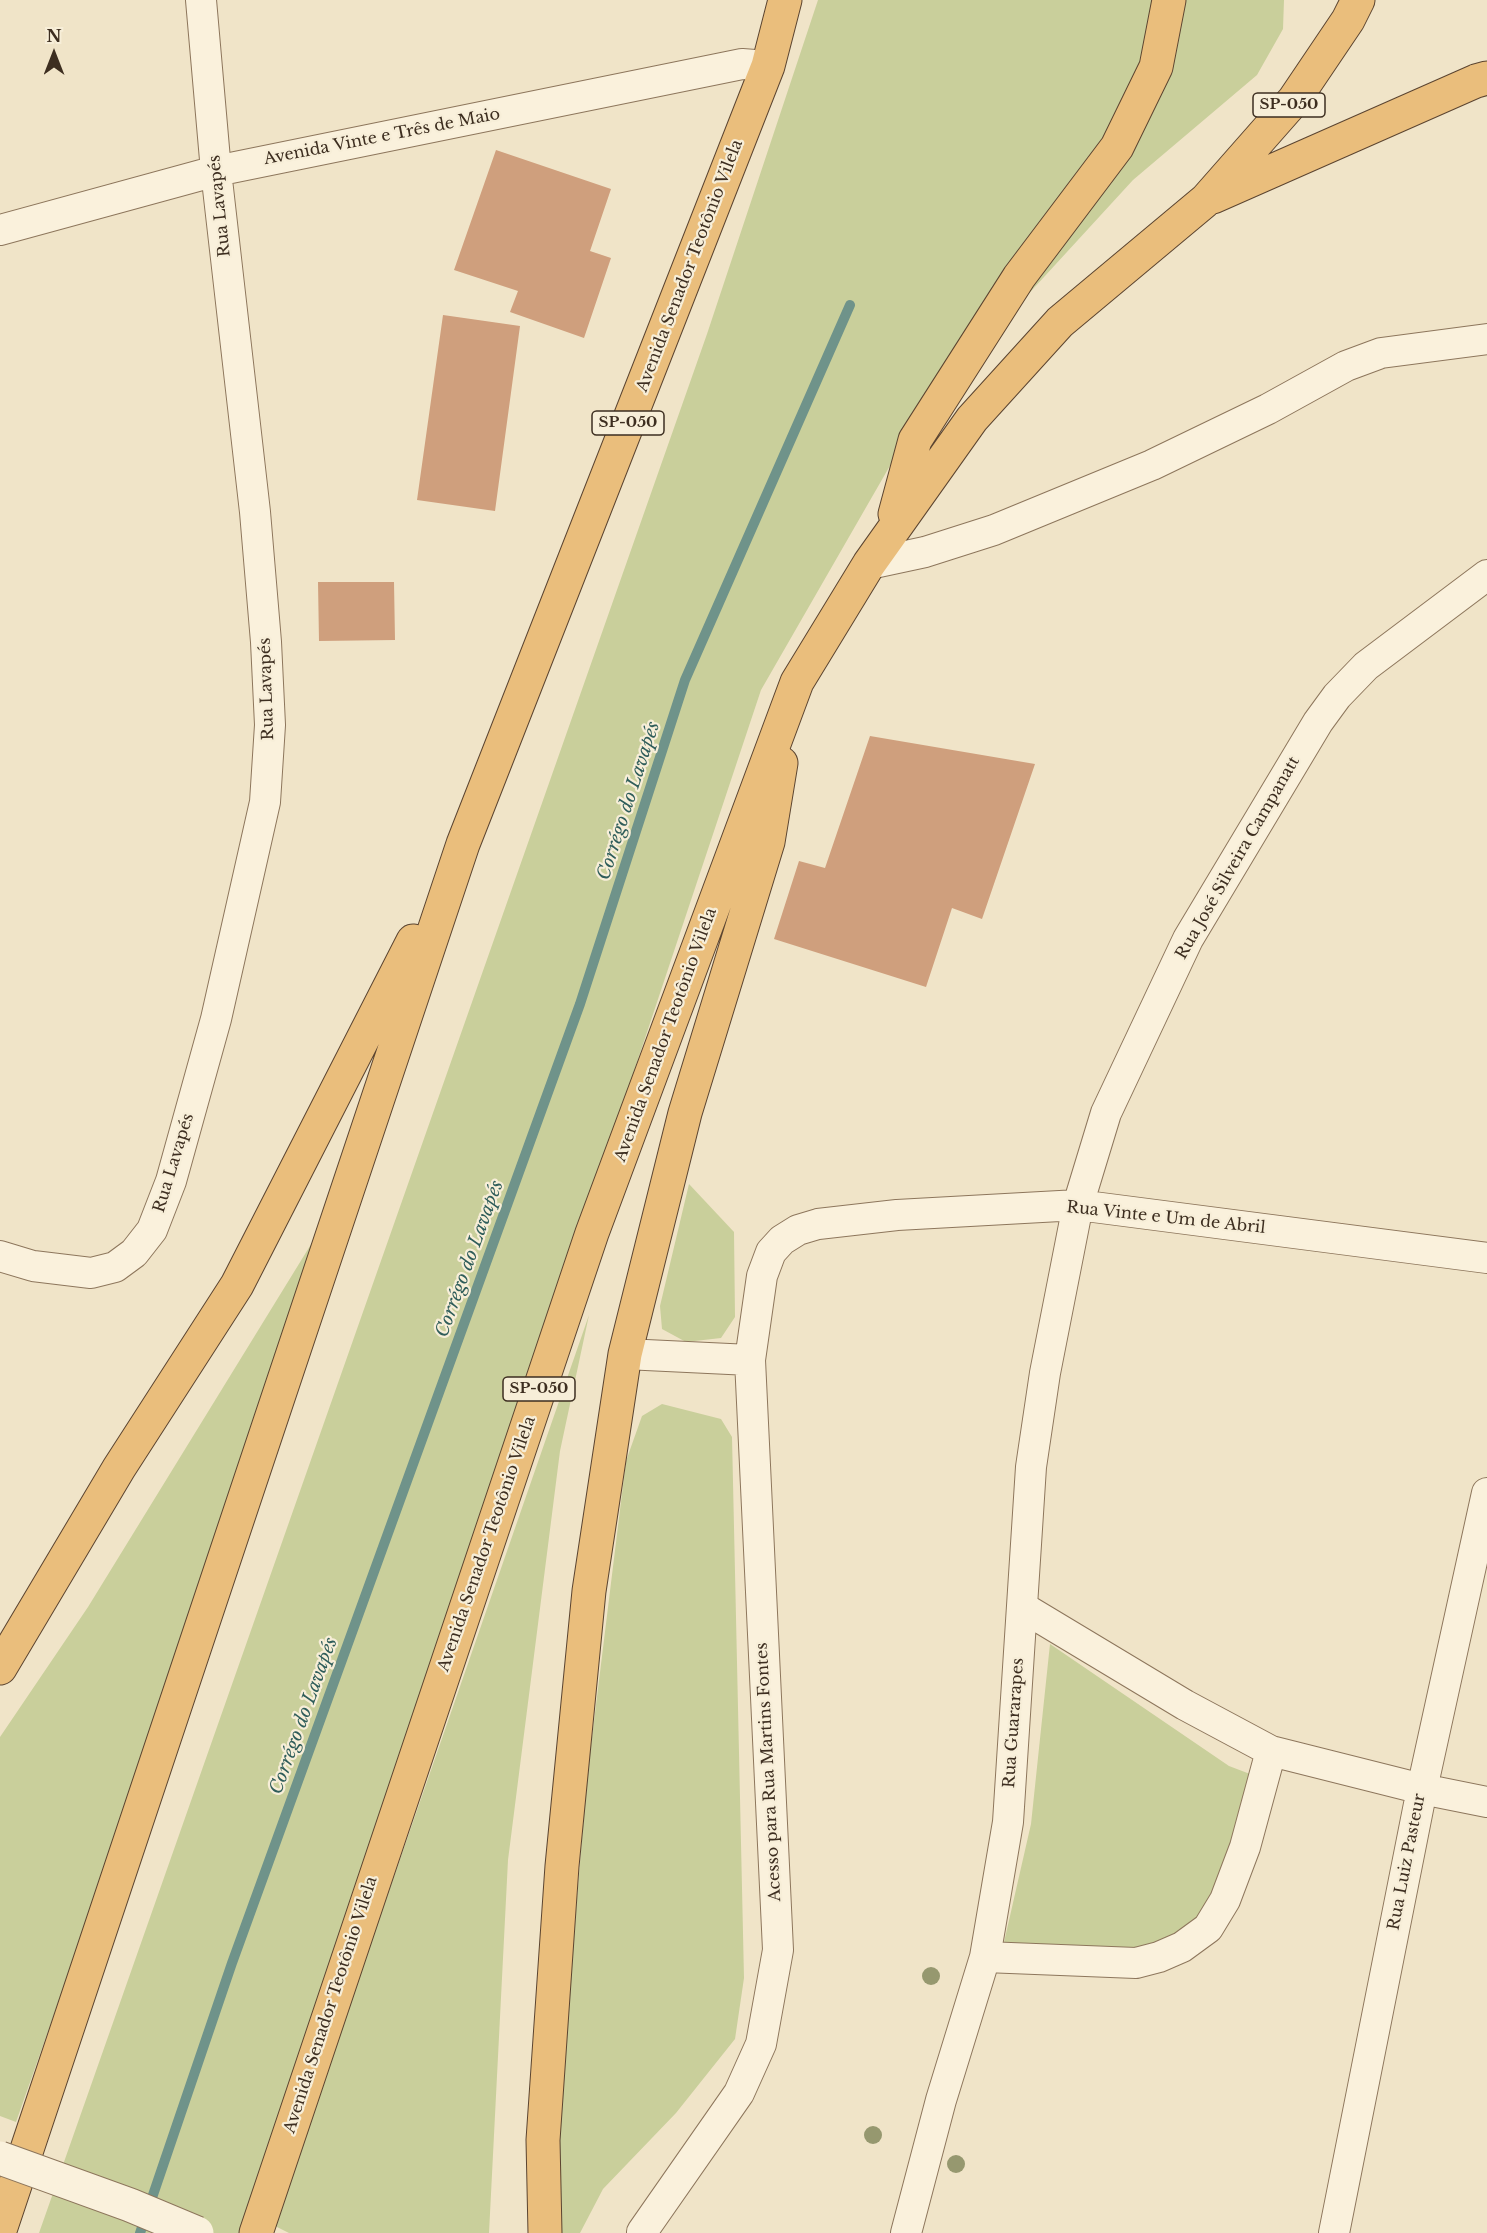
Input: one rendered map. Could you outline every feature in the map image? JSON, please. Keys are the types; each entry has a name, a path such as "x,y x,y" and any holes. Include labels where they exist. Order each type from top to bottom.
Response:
{"highway":[{"name":"Avenida Senador Teotônio Vilela","path":"0,2230 463,844 768,66 786,0"},
{"path":"889,536 915,440 1019,277 1117,147 1156,68 1169,0"},
{"name":"Avenida Senador Teotônio Vilela","path":"256,2233 592,1233 797,682 869,564 972,418 1060,321 1206,200 1294,100 1348,20 1358,0"},
{"path":"1206,200 1487,78"},
{"path":"544,2233 543,2140 562,1866 589,1591 625,1354 685,1113 768,842 778,785 783,718"},
{"path":"0,1668 118,1468 237,1285 463,844"}],"street":[{"name":"Rua Lavapés","path":"0,1256 33,1266 91,1274 115,1267 134,1254 152,1230 171,1181 216,1019 265,802 270,725 265,630 255,512 216,171 201,0"},
{"name":"Avenida Vinte e Três de Maio","path":"0,230 216,171 742,64 768,66"},
{"path":"869,564 925,552 994,530 1152,465 1268,410 1346,366 1381,353 1487,339"},
{"name":"Rua José Silveira Campanatt","path":"1078,1205 1106,1113 1188,939 1318,722 1337,696 1366,666 1487,575"},
{"name":"Rua Vinte e Um de Abril","path":"762,1276 771,1252 782,1240 798,1230 818,1224 897,1215 1078,1205 1487,1258"},
{"name":"Rua Guararapes","path":"906,2233 942,2100 985,1958 1008,1822 1031,1467 1045,1373 1078,1205"},
{"name":"Acesso para Rua Martins Fontes","path":"642,2232 739,2093 761,2044 778,1950 750,1360 762,1276"},
{"path":"625,1354 750,1360"},
{"name":"Rua Luiz Pasteur","path":"1334,2233 1422,1790 1480,1545 1487,1493"},
{"path":"1022,1607 1185,1705 1270,1751 1422,1790 1487,1802"},
{"path":"985,1958 1136,1963 1159,1958 1182,1947 1208,1928 1225,1900 1245,1847 1270,1751"},
{"path":"0,2158 130,2205 197,2233"}],"green space":[{"path":"818,0 1284,0 1283,29 1257,75 1133,180 922,410 761,690 247,2233 39,2233 707,334"},
{"path":"689,1184 734,1232 735,1317 721,1338 686,1342 662,1329 660,1306"},
{"path":"345,1189 16,2122 0,2116 0,1737 88,1607"},
{"path":"589,1315 560,1451 508,1860 489,2233 289,2233 273,2225"},
{"path":"662,1404 721,1419 732,1437 744,1978 735,2039 676,2113 603,2189 580,2233 560,2233 560,2102 587,1778 626,1461 642,1416"},
{"path":"1050,1644 1229,1766 1250,1774 1228,1880 1200,1927 1143,1956 1002,1951 1031,1824"}],"building":[{"path":"496,150 611,189 590,251 611,258 584,338 510,312 518,291 454,270"},
{"path":"443,315 520,326 495,511 417,500"},
{"path":"318,582 394,582 395,640 319,641"},
{"path":"870,736 1035,764 982,919 952,908 926,987 774,939 799,861 825,868"}],"waterway":[{"name":"Corrégo do Lavapés","path":"140,2233 232,1963 580,1004 685,680 850,305"}]}
